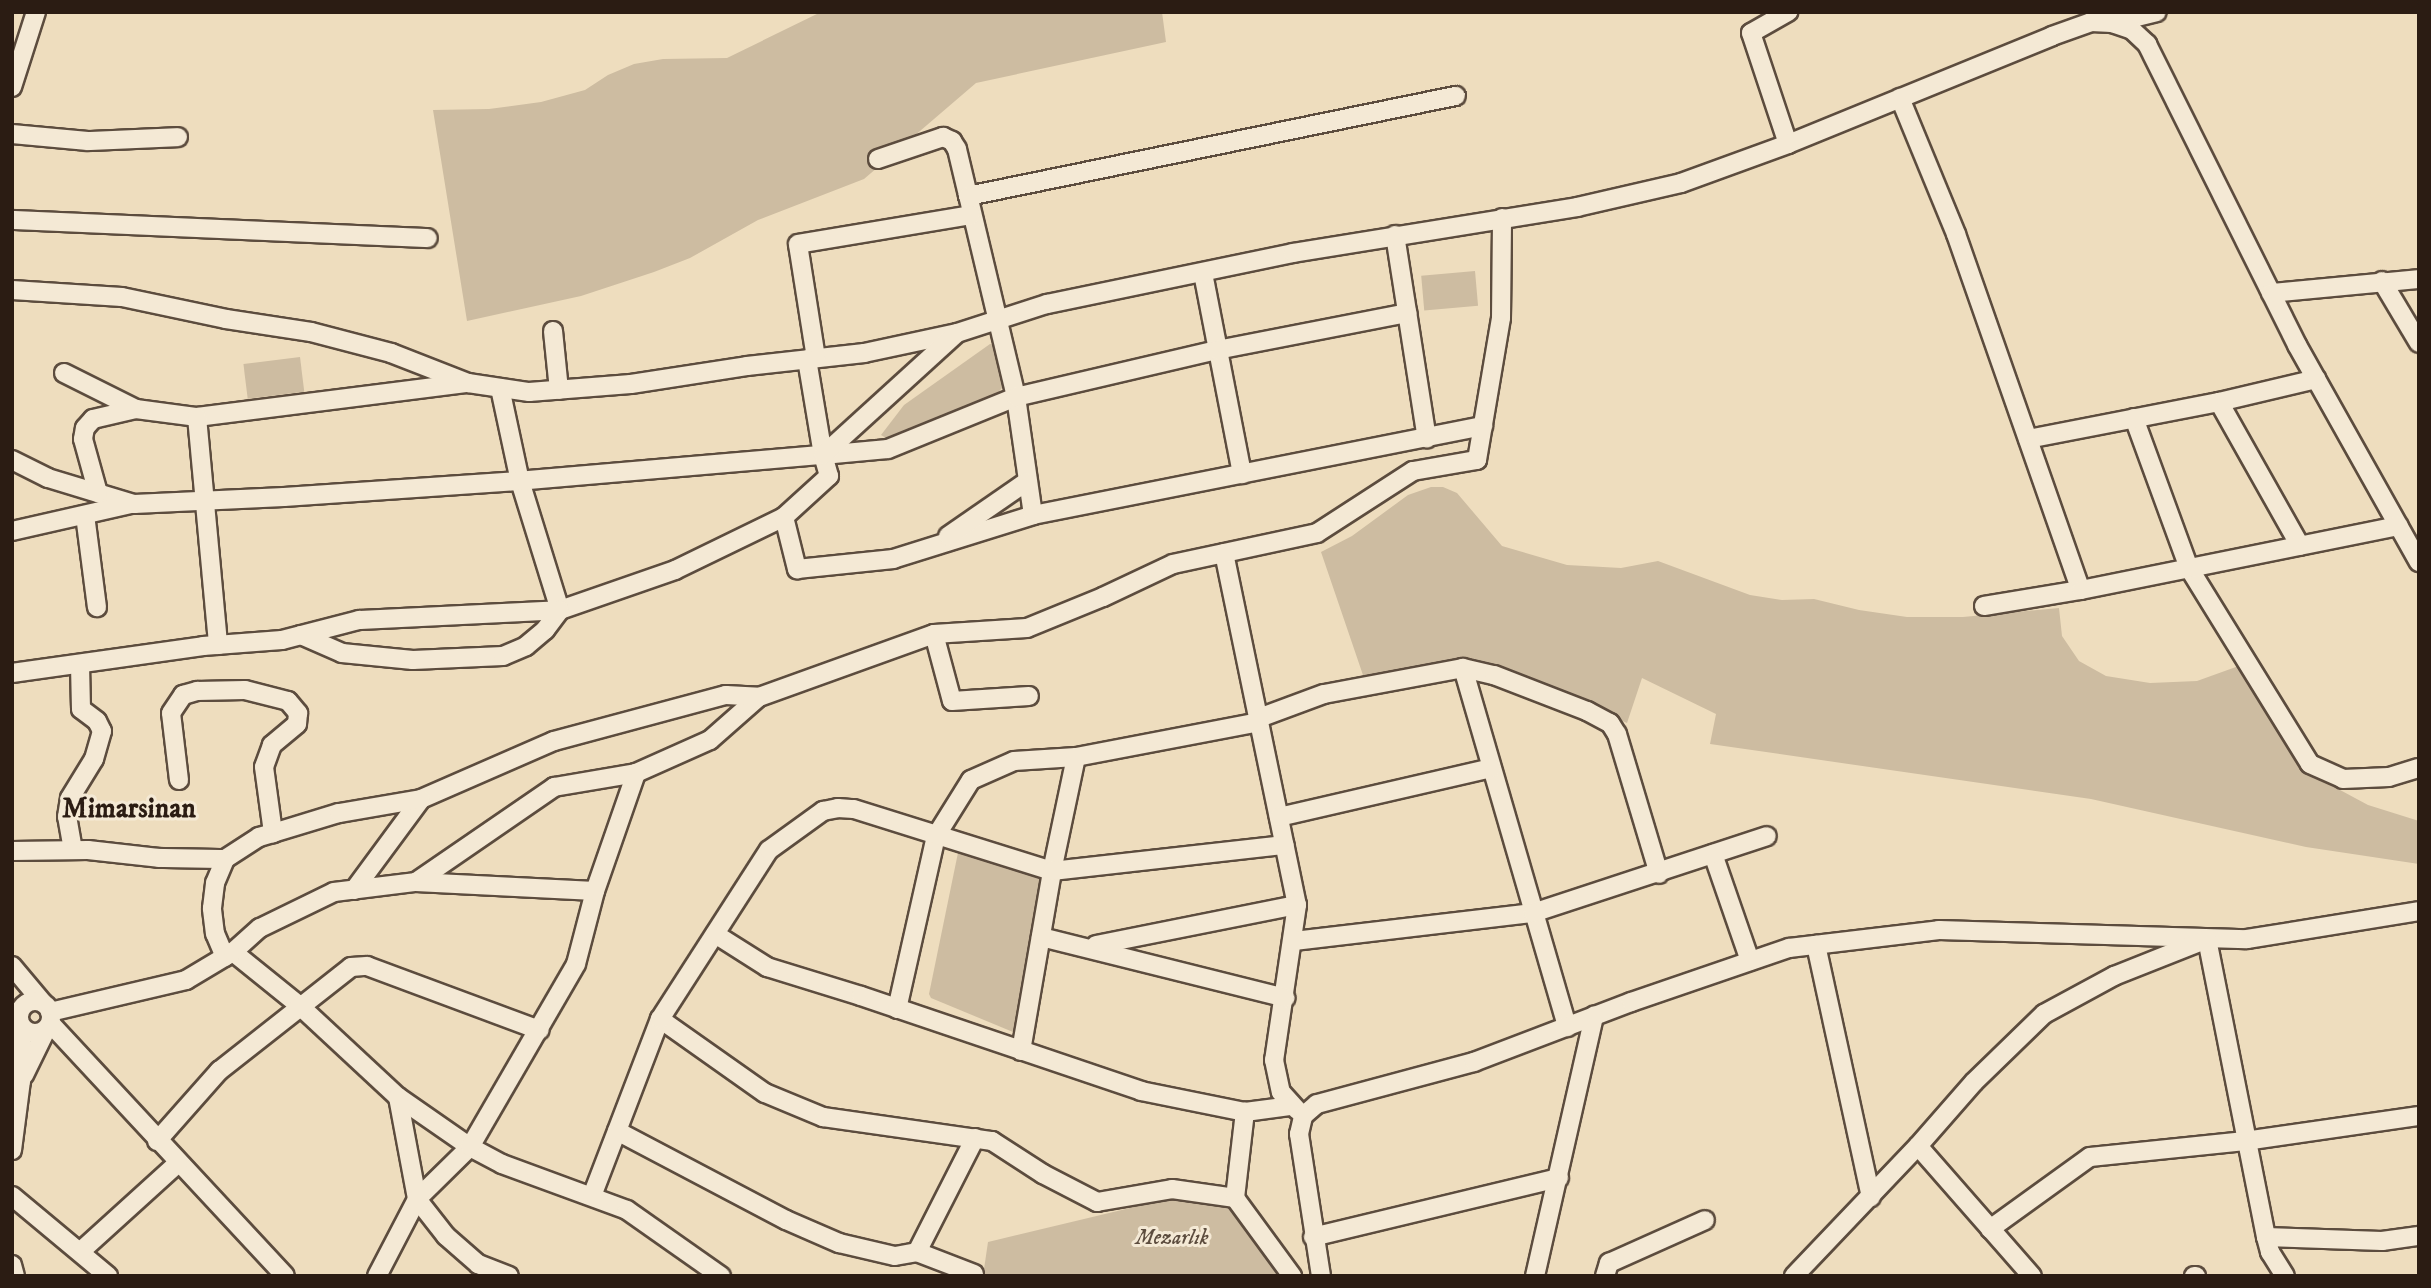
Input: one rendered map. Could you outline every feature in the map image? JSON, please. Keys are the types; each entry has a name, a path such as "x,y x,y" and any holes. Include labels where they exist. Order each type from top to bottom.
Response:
{"street":[{"path":"12,87 36,12"},
{"path":"1788,12 1751,33 1788,144"},
{"path":"12,290 122,297 226,319 311,332 391,353 468,383 500,388 529,392 631,384 864,353 957,333 1046,304 1395,235 1577,207 1681,183 1788,144 2091,22 2157,12"},
{"path":"2113,19 2132,30 2147,44 2316,379 2419,562"},
{"path":"968,196 1455,96"},
{"path":"1900,98 1956,233 2081,590"},
{"path":"12,134 88,141 177,137"},
{"path":"878,159 943,137 948,138 957,149 1016,397 1026,482 1033,515"},
{"path":"12,673 218,645 282,640 359,620 560,610 675,570 784,517 830,475 823,455 798,244 971,215"},
{"path":"416,882 554,788 636,773 710,740 759,697 934,634 1027,628 1103,597 1173,564 1317,533 1413,471 1478,460 1501,318 1502,218"},
{"path":"12,220 428,238"},
{"path":"1395,235 1427,439"},
{"path":"1203,273 1242,474"},
{"path":"2271,293 2419,279"},
{"path":"2382,281 2419,344"},
{"path":"14,531 134,504 520,481 888,449 1016,397 1217,350 1407,313"},
{"path":"553,331 559,390"},
{"path":"823,455 957,333"},
{"path":"64,373 136,409 197,417 468,383"},
{"path":"2028,439 2219,402 2316,379"},
{"path":"500,388 520,481 560,610"},
{"path":"2219,402 2300,546"},
{"path":"99,493 83,439 85,428 93,419 136,409"},
{"path":"197,417 202,500 218,645"},
{"path":"2134,418 2189,568 2310,764 2343,779 2389,777 2419,768"},
{"path":"784,517 797,569 893,559 1033,515 1483,426"},
{"path":"12,460 48,478 134,504"},
{"path":"933,547 1026,482"},
{"path":"85,515 97,607"},
{"path":"1984,606 2081,590 2399,526"},
{"path":"1224,553 1297,905 1294,941 1274,1060 1278,1084 1297,1111 1313,1237 1321,1276"},
{"path":"301,635 342,653 413,660 503,656 526,646 545,630 560,610"},
{"path":"934,634 952,701 1029,696"},
{"path":"73,850 67,817 69,799 94,759 102,731 97,721 81,709 80,665"},
{"path":"1463,668 1567,1027"},
{"path":"897,1009 936,836 971,780 1014,761 1076,757 1259,720 1324,694 1463,668 1494,675 1611,723 1617,734 1659,874"},
{"path":"179,780 171,713 183,695 197,691 245,690 288,701 296,708 299,719 272,746 264,767 273,832"},
{"path":"12,850 73,850 159,858 225,859 259,837 273,832 339,813 421,799 554,741 726,695 759,697"},
{"path":"1021,1051 1052,871 1076,757"},
{"path":"1279,817 1491,768"},
{"path":"377,1276 417,1199 470,1147 576,964 595,891 636,773"},
{"path":"354,890 421,799"},
{"path":"592,1196 660,1019 769,850 823,811 854,809 1052,871 1285,845"},
{"path":"1294,941 1533,913 1659,874 1767,836"},
{"path":"1713,854 1750,961"},
{"path":"225,859 215,883 212,908 215,934 229,955 300,1006 398,1097 470,1147 502,1164 627,1210 721,1276"},
{"path":"17,1016 37,1033 47,1017 186,979 229,955 260,928 334,892 416,882 595,891"},
{"path":"1089,946 1297,905"},
{"path":"715,934 767,967 1140,1091 1245,1112 1297,1111 1474,1062 1594,1016 1789,948 1939,930 2247,939 2419,911"},
{"path":"1041,937 1089,946 1284,998"},
{"path":"2207,939 2266,1237 2270,1252 2285,1276"},
{"path":"1794,1276 1871,1197 1974,1082 2044,1014 2114,976 2207,939"},
{"path":"1816,945 1871,1197"},
{"path":"157,1141 219,1071 351,967 367,965 539,1030"},
{"path":"12,966 47,1017 157,1141 285,1276"},
{"path":"12,1150 21,1081 17,1016 27,1003 47,1017"},
{"path":"1535,1276 1594,1016"},
{"path":"21,1081 47,1017"},
{"path":"660,1019 765,1093 823,1117 992,1141 1043,1174 1097,1202 1171,1189 1235,1198"},
{"path":"398,1097 417,1199 446,1236 478,1264 509,1276"},
{"path":"1245,1112 1235,1198 1292,1276"},
{"path":"1990,1228 2090,1157 2245,1141 2419,1116"},
{"path":"617,1131 786,1220 839,1243 895,1256 917,1252 974,1275"},
{"path":"917,1252 975,1139"},
{"path":"1918,1146 2032,1276"},
{"path":"81,1251 178,1163"},
{"path":"1313,1237 1559,1178"},
{"path":"12,1196 108,1276"},
{"path":"1605,1276 1609,1263 1705,1220"},
{"path":"2266,1237 2382,1241 2419,1236"},
{"path":"12,1265 15,1276"}],"green space":[{"path":"821,12 1162,12 1166,42 976,83 864,179 758,220 690,258 654,272 581,296 467,321 433,110 489,109 541,102 585,90 608,75 634,64 663,59 727,58"},
{"path":"1475,271 1478,306 1424,311 1421,276"},
{"path":"990,344 997,345 1006,383 997,394 977,405 886,438 881,435 904,405"},
{"path":"300,357 304,392 248,399 243,364"},
{"path":"1431,487 1443,487 1457,493 1502,546 1567,565 1621,568 1658,561 1750,595 1782,600 1814,599 1859,610 1907,617 1963,617 2059,608 2062,636 2079,661 2106,676 2150,683 2197,681 2247,663 2314,776 2368,805 2419,821 2419,864 2306,847 2091,799 1710,744 1716,714 1642,678 1627,723 1496,666 1365,681 1321,552 1352,536 1408,495"},
{"path":"960,843 1050,874 1028,1022 1013,1032 931,998 929,994"},
{"name":"Mezarlık","path":"1176,1197 1236,1208 1284,1276 983,1276 988,1242"}],"district":[{"name":"Mimarsinan","path":"129,809"}]}
